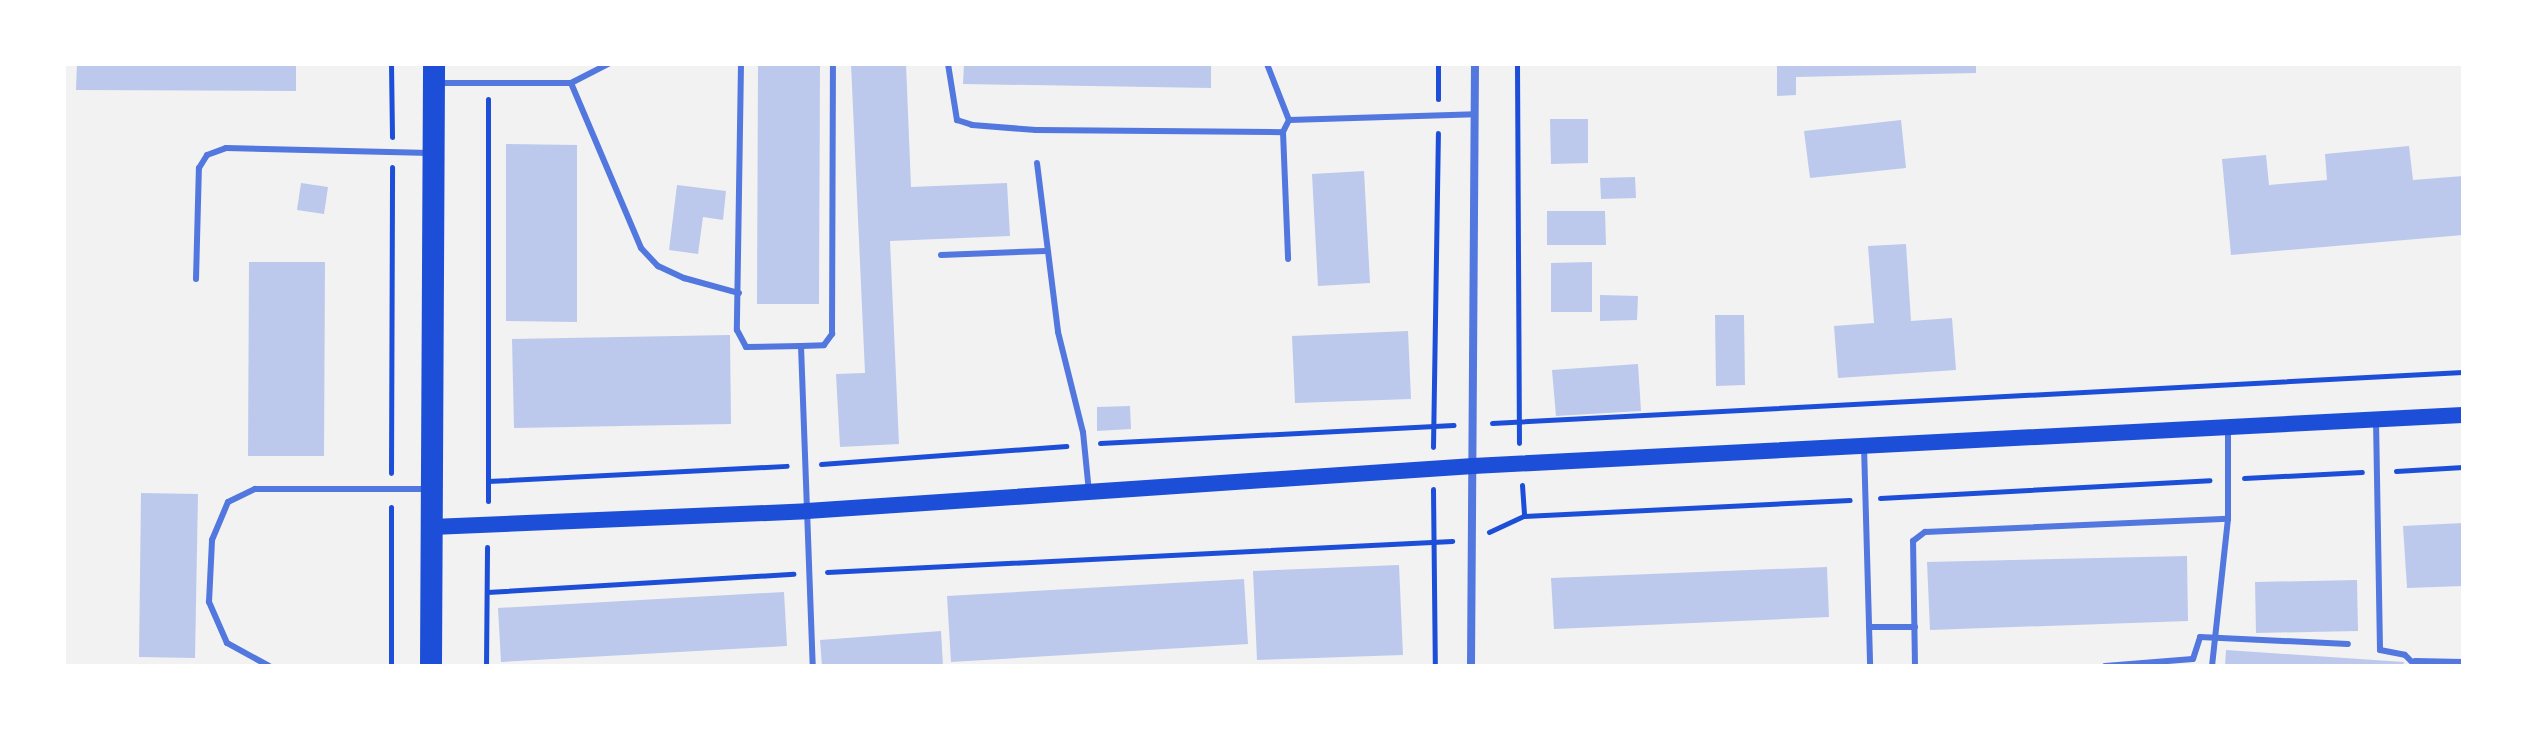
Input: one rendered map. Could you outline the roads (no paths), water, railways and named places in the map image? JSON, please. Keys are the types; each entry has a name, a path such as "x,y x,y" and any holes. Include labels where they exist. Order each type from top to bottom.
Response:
{"highway":[{"path":"431,666 434,74"}],"main road":[{"path":"432,527 807,511 1473,466 2463,415"}],"street":[{"path":"1471,666 1475,64"}],"lane":[{"path":"434,74 488,83 571,83 608,64"},
{"path":"741,64 737,330 746,347 824,345 832,334 833,64"},
{"path":"948,64 957,120 972,125 1036,130 1283,132"},
{"path":"1267,64 1289,120 1283,132 1288,259"},
{"path":"571,83 641,248 658,266 684,278 739,293"},
{"path":"1289,120 1475,114"},
{"path":"196,279 199,168 207,155 226,148 434,153"},
{"path":"1037,163 1058,332 1083,432 1089,492"},
{"path":"941,255 1046,251"},
{"path":"801,346 813,666"},
{"path":"2376,420 2380,650 2416,664 2463,662"},
{"path":"2212,666 2228,519 2228,427"},
{"path":"1864,446 1870,666"},
{"path":"269,666 227,643 209,602 210,549 228,502 255,489 432,489"},
{"path":"1915,666 1913,541 1925,532 2228,519"},
{"path":"1869,627 1915,627"},
{"path":"2105,666 2186,661 2197,654 2200,637 2348,644"}]}
